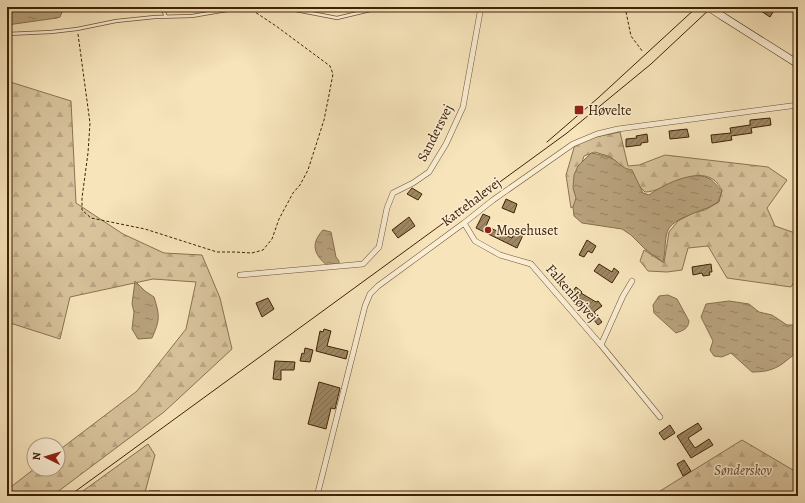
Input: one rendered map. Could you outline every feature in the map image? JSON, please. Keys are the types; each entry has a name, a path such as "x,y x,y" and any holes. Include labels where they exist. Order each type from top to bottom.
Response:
{"street":[{"name":"Sandersvej","path":"240,275 363,264 379,247 387,208 393,193 413,183 429,172 446,144 463,107 481,7"},
{"path":"708,7 798,64"},
{"name":"Kattehalevej","path":"317,496 365,306 370,294 378,286 493,200 573,144 597,134 618,129 798,105"},
{"name":"Falkenhøjvej","path":"464,223 475,241 500,255 531,264 601,345 660,417"},
{"name":"Falkenhøjvej","path":"601,345 623,296 632,281"}],"lane":[{"path":"162,7 166,16"},
{"path":"7,34 51,32 116,21 166,16 192,16 245,7"},
{"path":"280,7 337,18 383,7"}],"path":[{"path":"77,28 90,123 82,210 91,218 145,229 217,252 252,253 263,250 272,240 280,219 293,193 300,185 308,170 324,120 333,74 330,66 276,26 245,7"},
{"path":"625,7 631,36 643,52"}],"green space":[{"path":"7,81 71,101 76,203 123,234 164,253 202,255 220,298 232,349 164,412 52,496 7,496 7,490 26,475 26,477 66,477 66,445 137,391 186,329 196,282 153,279 70,297 60,339 7,322"},
{"path":"620,132 628,166 639,165 665,155 768,167 787,180 767,208 775,226 798,234 798,275 791,287 727,278 708,246 688,248 682,270 667,272 648,271 640,261 644,250 664,263 669,232 678,221 693,213 705,210 719,202 722,190 715,181 706,176 688,177 653,191 645,192 611,157 595,152 584,156 574,187 578,204 571,208 566,175 576,141"},
{"name":"Sønderskov","path":"742,440 798,473 798,496 652,496"},
{"path":"148,444 155,455 144,496 76,496"}],"water":[{"path":"13,7 63,7 63,10 60,17 57,18 7,25 7,11"},
{"path":"591,153 613,159 624,167 632,170 643,193 649,195 661,187 677,180 694,176 701,176 710,179 722,191 718,202 708,208 680,219 669,228 666,235 663,262 646,250 631,235 622,229 582,223 574,216 573,207 576,198 573,188 574,175 578,166"},
{"path":"323,230 331,232 336,257 339,264 328,266 319,258 315,245 316,240"},
{"path":"135,281 145,291 154,297 156,303 158,322 152,338 138,339 132,329 134,312 132,304"},
{"path":"668,295 677,299 689,321 688,326 685,329 676,333 654,313 653,305 659,296"},
{"path":"729,301 749,304 759,312 772,315 787,325 798,325 798,353 776,368 756,372 752,372 731,353 722,357 714,356 710,350 713,341 701,317 706,304"}],"building":[{"path":"755,7 776,7 770,17"},
{"path":"770,118 771,125 751,128 752,133 731,136 732,140 712,143 711,135 731,133 730,128 750,125 750,120"},
{"path":"687,129 689,137 670,139 669,131"},
{"path":"647,134 648,142 641,143 641,145 626,147 626,139 637,138 636,136"},
{"path":"412,188 422,194 418,200 407,194"},
{"path":"506,199 517,204 514,213 502,208"},
{"name":"Mosehuset","path":"483,214 490,217 486,226 512,238 515,231 523,235 517,248 476,228"},
{"path":"409,217 415,226 398,238 392,230"},
{"path":"587,240 596,246 592,253 588,251 584,257 579,255"},
{"path":"599,264 612,272 614,268 619,272 612,283 594,271"},
{"path":"711,264 712,272 709,272 710,275 703,276 702,273 693,275 692,267"},
{"path":"576,287 582,292 581,293 596,302 598,301 602,306 594,312 602,322 598,325 588,313 582,310 586,303 571,293"},
{"path":"268,298 274,309 262,317 256,303"},
{"path":"324,329 331,331 327,346 348,351 346,359 316,351 320,331 323,332"},
{"path":"305,348 313,350 310,362 300,361 302,353 304,354"},
{"path":"275,361 295,362 294,370 281,370 281,380 273,379"},
{"path":"319,382 340,388 335,409 331,408 326,429 308,424"},
{"path":"698,423 702,429 688,438 695,448 709,439 713,445 691,458 677,436"},
{"path":"670,425 675,433 664,440 659,433"},
{"path":"684,460 691,471 683,476 677,464"},
{"path":"149,491 160,491 160,496 148,496"}],"tram line":[{"path":"547,142 598,98 697,7"},
{"path":"69,496 567,133 651,64 712,7"}],"place":[{"name":"Høvelte","path":"579,110"},
{"name":"Mosehuset","path":"488,230"}]}
